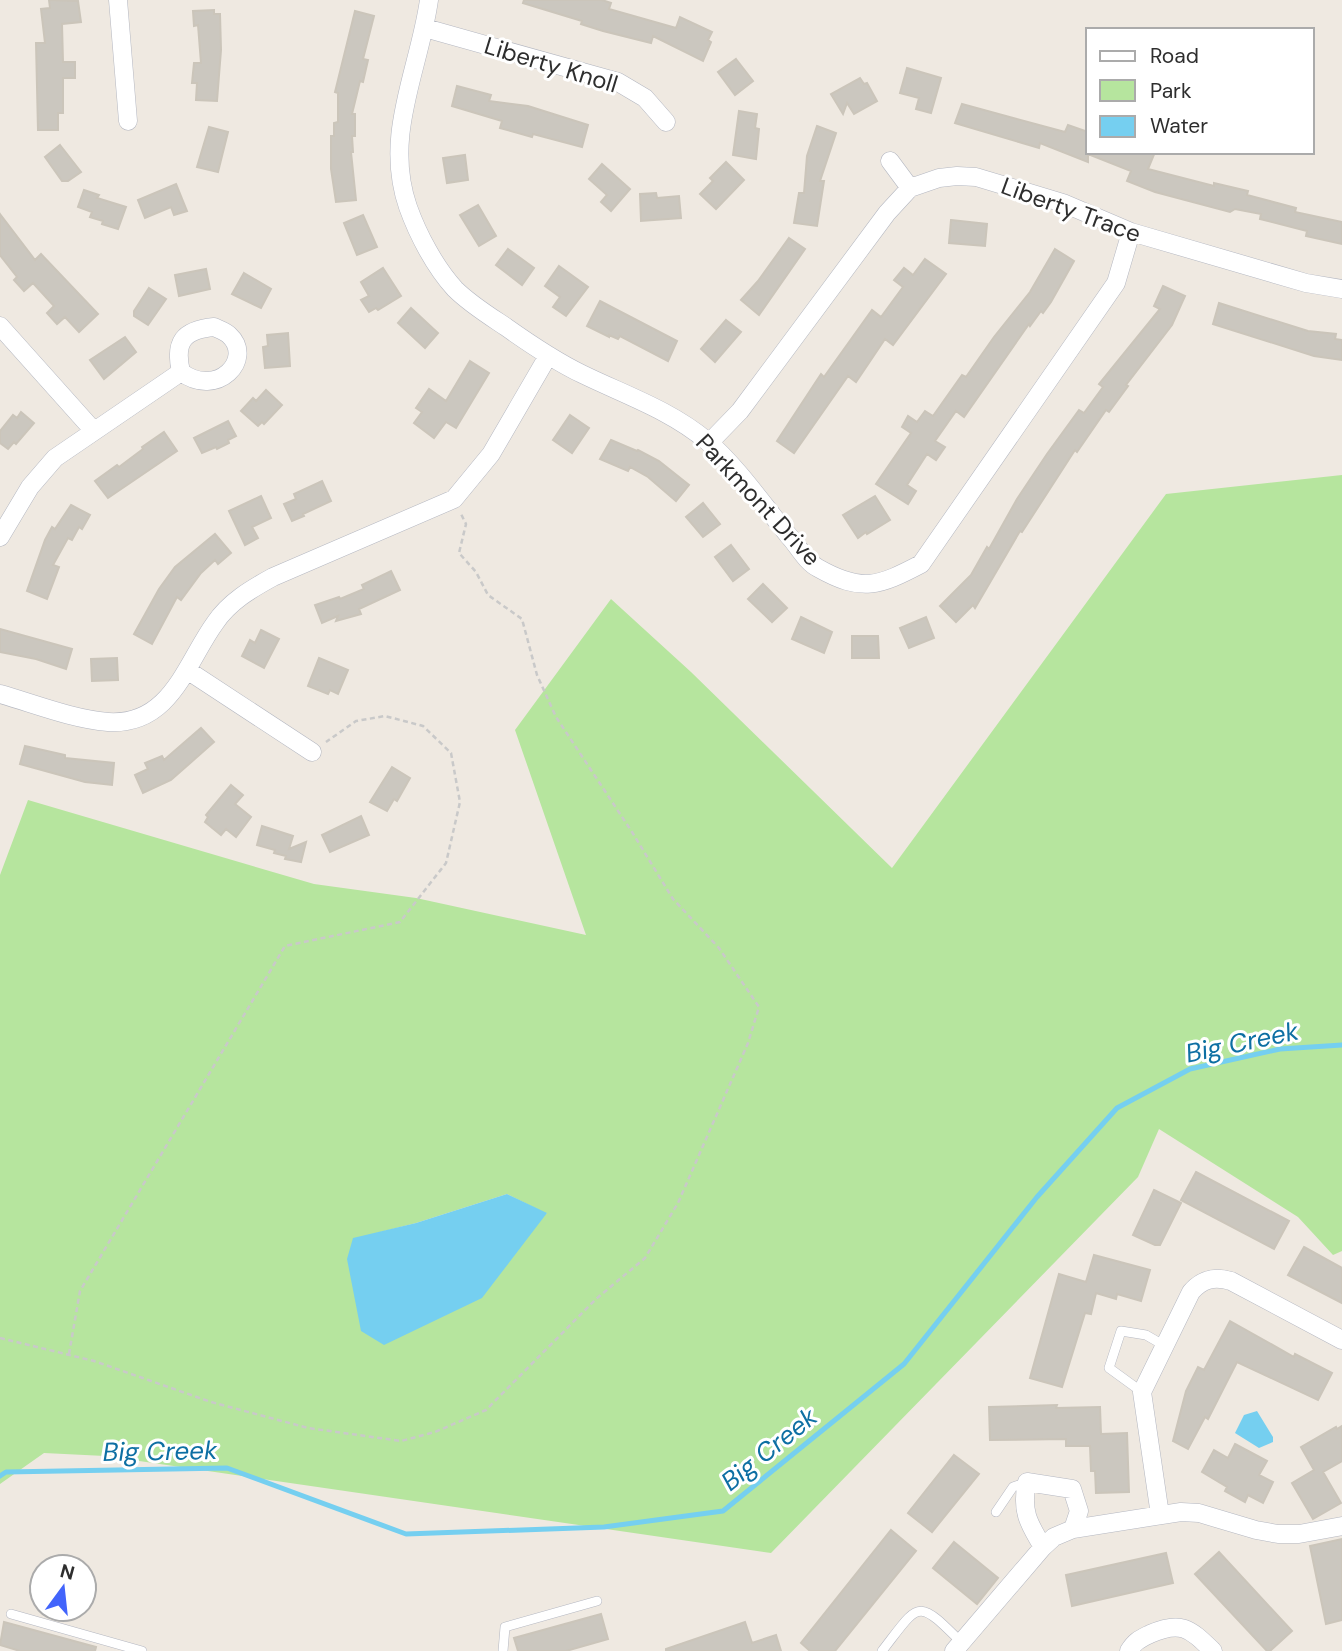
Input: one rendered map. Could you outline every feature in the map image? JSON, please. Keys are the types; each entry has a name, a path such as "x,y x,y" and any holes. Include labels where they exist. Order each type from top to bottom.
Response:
{"street":[{"path":"118,0 128,121"},
{"name":"Parkmont Drive","path":"429,0 425,28 398,137 400,174 408,208 435,261 455,289 475,306 548,356 684,423 709,443 733,468 816,567 860,586 890,580 921,564 1116,283 1131,232"},
{"name":"Liberty Knoll","path":"425,28 618,82 645,98 666,122"},
{"path":"709,443 740,411 887,213 910,188 890,161"},
{"name":"Liberty Trace","path":"910,188 939,178 976,177 1063,203 1131,232 1306,283 1342,289"},
{"path":"0,326 93,430"},
{"path":"0,694 90,720 112,722 135,718 157,708 175,690 215,622 233,603 252,589 273,577 454,499 491,454 548,356"},
{"path":"0,537 30,486 55,458 181,372"},
{"path":"187,670 312,751"},
{"path":"1160,1515 1142,1392 1191,1292 1197,1285 1208,1279 1231,1281 1342,1340"},
{"path":"1043,1546 1029,1523 1023,1500 1027,1482 1072,1489 1079,1511 1073,1529"},
{"path":"958,1647 1043,1546 1054,1537 1073,1529 1181,1512 1199,1513 1278,1534 1299,1534 1342,1526"},
{"path":"1129,1651 1135,1641 1174,1626 1195,1633 1213,1651"}],"lane":[{"path":"1142,1392 1109,1368 1121,1331 1146,1335 1165,1346"},
{"path":"996,1512 1013,1487 1027,1482"},
{"path":"503,1651 505,1627 597,1601"},
{"path":"882,1651 912,1614 922,1610 933,1614 958,1647"},
{"path":"10,1614 142,1651"}],"path":[{"path":"0,1338 94,1361 211,1402 308,1428 401,1441 435,1432 486,1410 596,1299 645,1258 678,1203 748,1044 759,1007 719,948 673,900 632,832 556,718 537,674 522,619 488,595 475,572 459,553 466,524 454,499"},
{"path":"69,1354 80,1291 285,946 400,922 446,863 460,802 451,753 423,726 385,716 356,721 312,751"}],"green space":[{"path":"1342,475 1342,1251 1333,1255 1298,1217 1159,1129 1138,1177 771,1553 105,1456 44,1453 0,1484 0,875 28,800 314,884 416,898 586,935 515,730 611,599 691,672 892,868 1166,494","holes":["507,1194 547,1214 353,1239 416,1223"]}],"water":[{"path":"507,1194 547,1213 482,1298 384,1345 361,1331 347,1259 353,1238 416,1223"},
{"path":"1257,1411 1273,1437 1273,1442 1259,1448 1235,1433 1244,1415"}],"building":[{"path":"49,0 78,1 81,22 62,24 63,62 75,62 75,78 63,78 63,113 58,113 58,130 38,130 36,43 45,43 41,9 50,8"},
{"path":"524,0 602,0 611,3 609,9 676,28 680,17 712,32 708,40 711,42 703,61 653,36 651,43 603,31 581,24 582,21 523,3"},
{"path":"214,10 214,14 220,14 221,50 217,101 196,100 197,83 192,83 194,63 201,63 198,25 194,26 193,11"},
{"path":"355,11 374,16 363,59 368,60 352,114 355,114 355,136 352,136 351,152 356,200 336,202 331,169 331,136 334,136 334,123 338,122 338,93 335,92"},
{"path":"736,59 753,81 735,95 718,72"},
{"path":"907,68 941,78 931,113 916,109 919,98 900,93"},
{"path":"860,78 864,84 867,83 877,101 854,114 847,103 843,114 831,94"},
{"path":"457,86 491,95 489,101 528,106 588,125 582,147 500,128 502,121 452,106"},
{"path":"962,104 1065,132 1068,125 1086,131 1088,162 1040,143 1039,148 955,123"},
{"path":"739,111 757,114 755,128 759,129 756,159 733,155"},
{"path":"817,126 836,133 820,181 824,181 817,226 794,223 799,193 804,193 807,156"},
{"path":"209,127 228,132 218,172 197,167"},
{"path":"60,145 81,172 68,181 62,181 45,157"},
{"path":"1088,154 1154,154 1148,169 1214,186 1214,183 1248,191 1247,195 1296,208 1295,212 1342,222 1342,244 1306,236 1307,231 1260,219 1261,214 1235,209 1230,212 1155,192 1127,181 1131,171"},
{"path":"465,155 468,180 447,183 443,158"},
{"path":"726,162 744,180 716,209 700,194 713,181 710,178"},
{"path":"602,164 630,189 611,211 601,202 607,195 589,179"},
{"path":"176,184 187,211 174,215 171,207 145,218 138,200"},
{"path":"84,190 99,195 97,198 126,207 118,229 102,224 103,221 90,217 92,212 78,207"},
{"path":"656,193 657,198 679,196 681,218 641,221 640,194"},
{"path":"478,205 496,236 479,246 460,215"},
{"path":"0,214 35,260 41,254 98,314 79,332 65,317 57,324 47,313 54,306 33,283 24,291 14,280 17,277 0,255"},
{"path":"363,215 377,247 357,255 344,223"},
{"path":"951,220 987,224 985,246 949,243"},
{"path":"789,238 805,249 759,315 741,300"},
{"path":"508,249 534,268 522,285 496,265"},
{"path":"1055,249 1074,261 1051,302 1030,326 1029,324 964,417 956,411 935,441 945,447 936,460 927,454 907,485 916,491 908,504 876,484 911,433 902,427 908,416 917,422 925,411 933,416 962,375 966,377 1030,292"},
{"path":"925,259 946,274 893,345 885,339 856,382 848,376 794,453 777,441 821,374 824,377 872,310 881,317 903,287 894,280 904,268 913,275"},
{"path":"559,266 588,287 566,316 553,307 560,297 545,286"},
{"path":"383,268 401,296 378,310 376,308 369,312 361,300 369,296 361,282"},
{"path":"206,269 210,289 179,296 175,275"},
{"path":"244,273 271,289 261,308 232,294"},
{"path":"1163,286 1185,296 1172,325 1109,412 1106,410 1077,452 1075,450 1022,532 1020,531 975,608 973,605 956,622 940,606 971,575 1047,454 1079,410 1084,413 1103,387 1099,384 1160,309 1154,306"},
{"path":"149,288 166,299 148,325 134,316 134,311"},
{"path":"600,301 677,341 668,361 620,336 618,339 609,337 587,326"},
{"path":"1219,303 1308,331 1336,334 1335,339 1342,340 1342,360 1314,356 1213,324"},
{"path":"411,308 438,333 425,348 398,323"},
{"path":"726,320 741,332 715,362 701,349"},
{"path":"288,333 290,366 265,368 263,347 268,346 267,335"},
{"path":"125,337 136,352 104,379 90,360"},
{"path":"470,361 489,373 456,428 446,422 434,438 414,423 422,412 416,408 429,389 446,401"},
{"path":"266,390 282,405 264,424 262,422 258,426 241,411 253,398 256,401"},
{"path":"21,412 34,423 16,444 14,442 8,449 0,443 0,431 13,415 17,418"},
{"path":"570,415 589,428 572,453 553,440"},
{"path":"228,421 236,436 217,449 216,447 202,453 194,438"},
{"path":"164,432 177,451 108,498 95,481 117,465 119,467"},
{"path":"611,440 659,461 689,485 676,501 648,477 630,467 628,471 600,459"},
{"path":"322,481 331,501 292,521 284,504 296,499 294,494"},
{"path":"261,496 271,518 252,527 258,538 245,545 229,511"},
{"path":"875,496 890,520 858,538 843,515"},
{"path":"703,503 720,524 703,537 686,517"},
{"path":"71,505 90,515 72,540 68,538 53,565 59,567 47,599 27,591 45,540 52,527 55,529"},
{"path":"215,534 231,553 218,564 215,560 201,573 181,600 177,597 152,644 134,634 159,589 175,567"},
{"path":"731,545 749,569 733,581 715,557"},
{"path":"391,571 400,590 359,609 361,614 336,621 338,616 322,623 315,605 364,589 362,585"},
{"path":"763,584 787,608 772,622 748,599"},
{"path":"801,617 832,632 824,653 792,639"},
{"path":"926,617 934,638 909,648 900,628"},
{"path":"0,629 72,649 66,669 36,659 0,652"},
{"path":"261,630 279,639 264,668 242,656 250,640 255,643"},
{"path":"852,636 878,636 879,658 852,658"},
{"path":"117,658 118,680 92,681 91,659"},
{"path":"319,658 348,670 338,694 330,690 328,694 308,686"},
{"path":"201,728 214,742 171,780 143,793 135,775 148,769 145,763 162,756 164,760"},
{"path":"25,746 65,755 65,758 114,763 112,785 85,782 20,764"},
{"path":"392,767 410,778 397,801 394,799 387,811 370,802"},
{"path":"231,785 243,795 235,804 251,817 236,837 226,829 221,835 205,822 208,817 206,815"},
{"path":"361,816 369,835 330,852 322,835"},
{"path":"262,826 293,836 289,849 306,842 301,862 285,859 286,856 274,853 275,850 257,845"},
{"path":"1196,1172 1289,1221 1274,1249 1181,1200"},
{"path":"1154,1190 1181,1203 1160,1245 1133,1235"},
{"path":"1304,1247 1342,1268 1342,1303 1288,1275"},
{"path":"1094,1255 1150,1270 1141,1301 1117,1294 1116,1299 1096,1293 1091,1314 1085,1313 1062,1387 1030,1378 1059,1274 1086,1282"},
{"path":"1230,1321 1294,1357 1295,1354 1332,1373 1318,1400 1237,1362 1208,1419 1205,1417 1188,1449 1173,1441 1186,1391 1198,1367 1204,1370"},
{"path":"1057,1405 1056,1408 1100,1407 1101,1434 1127,1433 1129,1492 1096,1493 1095,1471 1091,1471 1090,1446 1066,1446 1066,1439 990,1440 989,1407"},
{"path":"1342,1426 1342,1461 1323,1472 1341,1503 1313,1519 1292,1483 1314,1470 1301,1447"},
{"path":"1235,1444 1267,1461 1259,1475 1273,1482 1263,1503 1248,1495 1245,1502 1225,1491 1227,1487 1202,1472 1214,1450 1228,1458"},
{"path":"954,1455 979,1474 932,1532 908,1513"},
{"path":"891,1530 916,1551 835,1651 810,1651 801,1643"},
{"path":"1342,1539 1342,1620 1326,1624 1310,1546"},
{"path":"954,1542 998,1578 977,1604 933,1568"},
{"path":"1219,1552 1292,1631 1270,1651 1267,1651 1195,1574"},
{"path":"1166,1553 1173,1583 1072,1606 1066,1575"},
{"path":"601,1614 608,1639 566,1651 518,1651 514,1638"},
{"path":"4,1622 96,1647 95,1651 20,1651 0,1645"},
{"path":"745,1622 752,1643 776,1635 781,1651 666,1651 666,1649"}],"waterway":[{"name":"Big Creek","path":"0,1476 6,1472 227,1468 406,1534 604,1527 723,1511 904,1364 1037,1197 1117,1108 1190,1069 1280,1049 1342,1045"}]}
